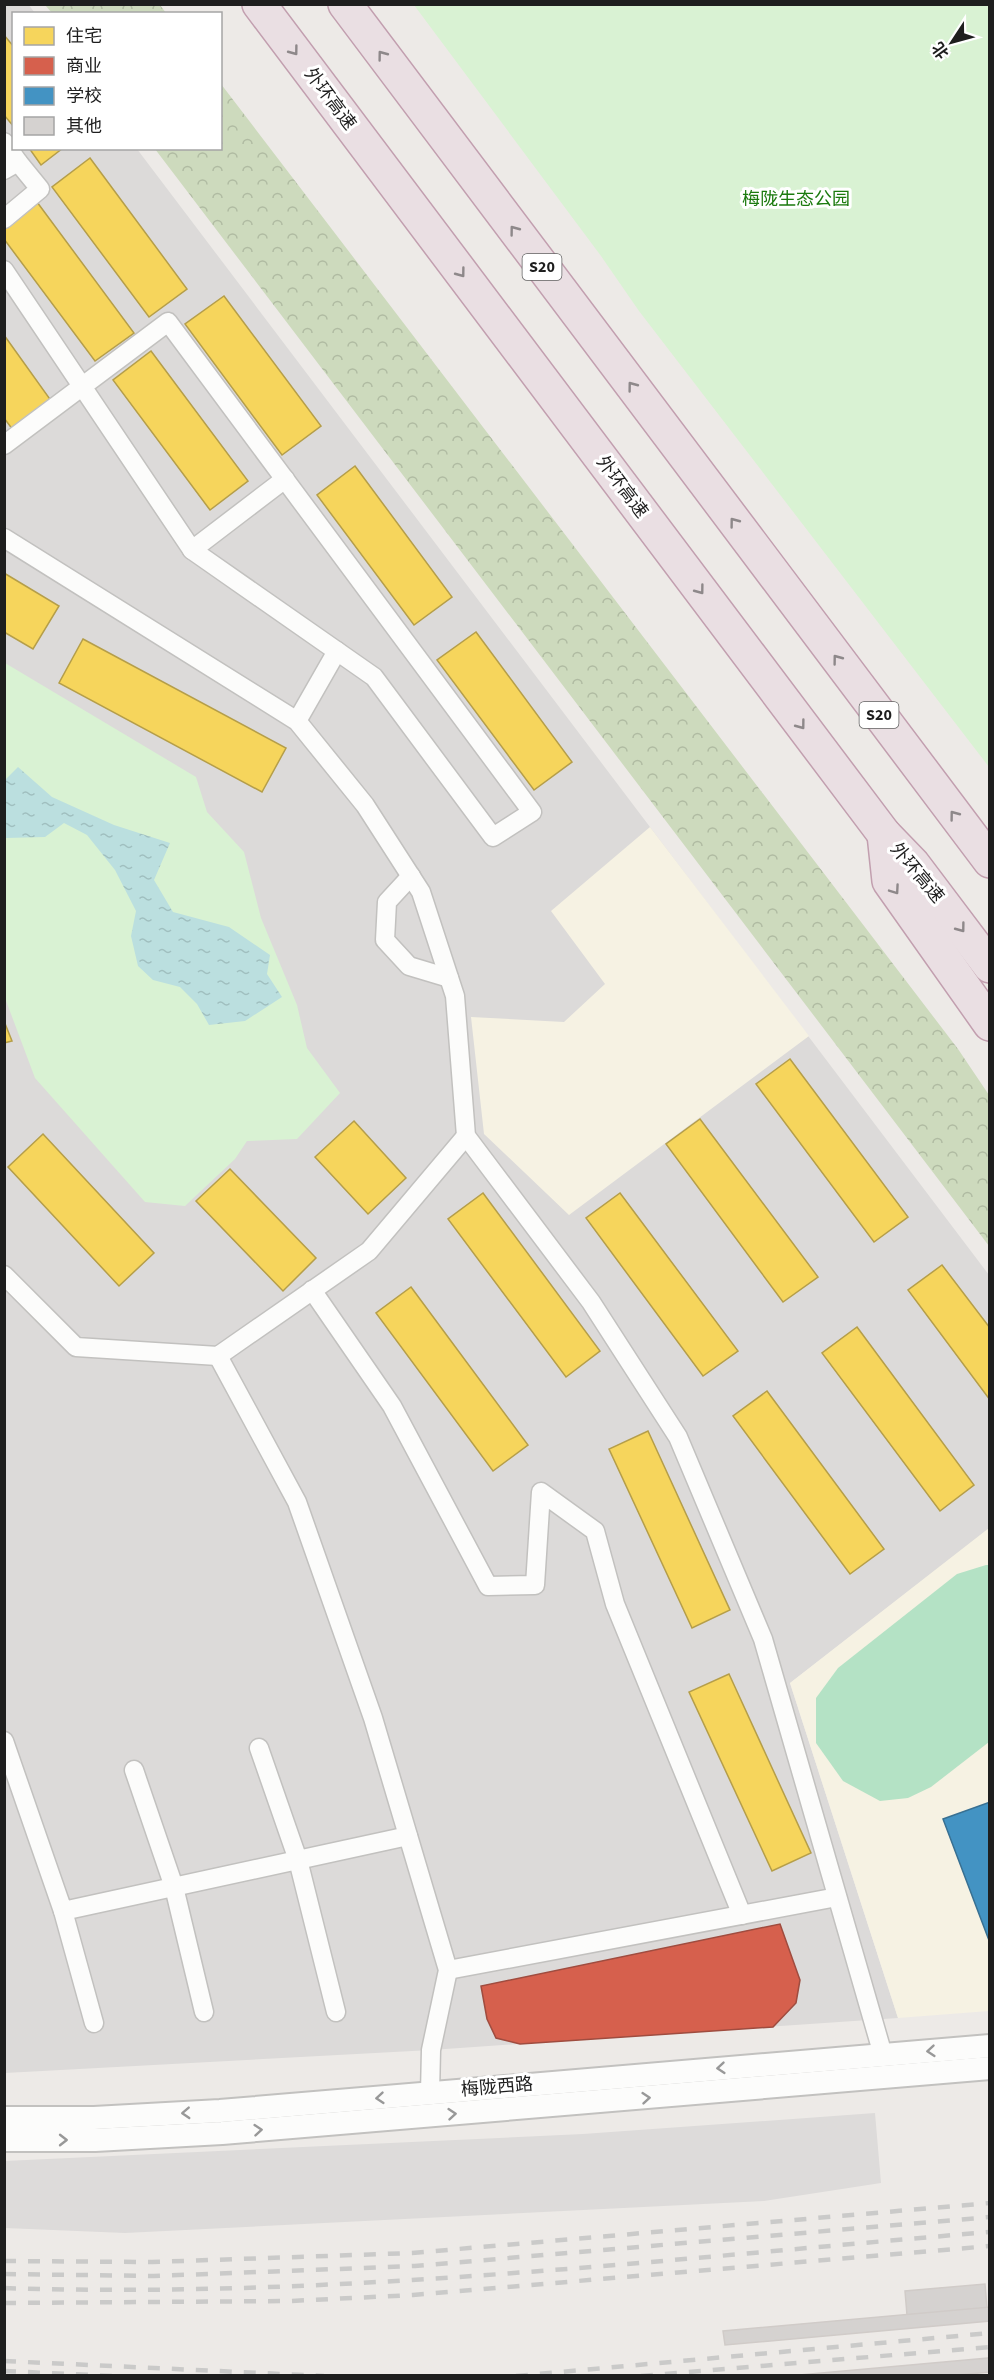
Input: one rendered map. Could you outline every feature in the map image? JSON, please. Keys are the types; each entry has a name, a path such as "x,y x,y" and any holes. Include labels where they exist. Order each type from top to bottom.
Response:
{"highway":[{"name":"外环高速","path":"259,4 884,834 913,864 990,966"},
{"name":"S20","path":"345,4 990,861"},
{"path":"884,834 889,881 990,1024"}],"street":[{"path":"4,142 11,166 40,189 4,219"},
{"path":"4,270 82,386 192,550 374,676 493,837 532,812 168,322 82,386 4,445"},
{"path":"192,550 285,479"},
{"path":"4,538 297,721 365,805 421,892 455,996 466,1136 591,1302 678,1437 763,1639 883,2055"},
{"path":"297,721 337,651"},
{"path":"411,876 387,902 385,940 409,966 449,978"},
{"path":"4,1275 76,1347 218,1356 369,1251 466,1136"},
{"path":"312,1290 392,1406 488,1586 535,1585 541,1492 595,1531 615,1604 742,1915"},
{"path":"218,1356 297,1502 372,1718 448,1970 431,2050 430,2093"},
{"path":"4,1742 63,1911 94,2023"},
{"path":"259,1748 298,1860 336,2012"},
{"path":"134,1770 174,1887 204,2012"},
{"path":"63,1911 408,1836"},
{"path":"448,1970 837,1897"},
{"name":"梅陇西路","path":"4,2118 94,2118 220,2111 990,2046"},
{"name":"梅陇西路","path":"4,2140 95,2140 222,2133 990,2068"}],"shaded area":[{"path":"28,4 34,12 12,12 12,150 138,150 989,1275 990,1528 790,1683 898,2018 431,2050 5,2073 4,5"},
{"path":"650,827 809,1036 569,1215 484,1134 471,1017 564,1022 605,984 551,911"},
{"path":"989,1528 989,2011 898,2018 790,1683"},
{"path":"875,2113 881,2183 764,2201 125,2233 5,2228 5,2161 583,2134"}],"green space":[{"path":"45,5 160,5 165,12 51,12"},
{"name":"梅陇生态公园","path":"414,5 989,5 989,767 639,311 601,256"},
{"path":"222,85 958,1049 989,1095 989,1246 156,150 222,150"},
{"path":"5,663 196,777 207,812 244,852 261,918 297,1005 307,1048 340,1093 297,1139 247,1141 235,1159 185,1206 145,1202 35,1078 5,998"},
{"path":"990,1565 989,1742 931,1787 908,1798 880,1801 843,1781 816,1743 816,1698 838,1668 957,1574"}],"water":[{"path":"18,767 52,797 114,825 170,843 154,880 173,912 229,927 270,955 267,974 282,997 245,1021 209,1025 197,1004 180,987 153,980 138,966 131,936 136,911 115,870 87,835 64,823 45,837 6,838 5,780"}],"building: 住宅":[{"path":"4,35 12,45 12,125 4,115"},
{"path":"30,150 60,150 41,165"},
{"path":"90,158 187,289 149,317 52,187"},
{"path":"37,202 134,333 95,361 4,239 4,226"},
{"path":"224,296 321,426 282,455 185,324"},
{"path":"4,335 52,402 13,430 4,418"},
{"path":"151,351 248,481 210,510 113,380"},
{"path":"355,466 452,597 414,625 317,495"},
{"path":"4,573 59,606 33,649 4,632"},
{"path":"476,632 572,762 534,790 437,660"},
{"path":"83,639 286,748 262,792 59,683"},
{"path":"4,1021 12,1041 4,1043"},
{"path":"790,1059 908,1217 874,1242 756,1084"},
{"path":"700,1119 818,1277 783,1302 666,1144"},
{"path":"354,1121 406,1178 368,1214 315,1157"},
{"path":"43,1134 154,1253 119,1286 8,1167"},
{"path":"230,1169 316,1258 283,1291 196,1201"},
{"path":"483,1193 600,1351 566,1377 448,1219"},
{"path":"620,1193 738,1351 703,1376 586,1218"},
{"path":"942,1265 990,1328 990,1400 908,1290"},
{"path":"411,1287 528,1445 493,1471 376,1313"},
{"path":"857,1327 974,1485 940,1511 822,1353"},
{"path":"767,1391 884,1549 850,1574 733,1416"},
{"path":"648,1431 730,1610 692,1628 609,1449"},
{"path":"729,1674 811,1853 772,1871 689,1692"}],"building: 商业":[{"path":"780,1924 800,1980 796,2003 773,2027 520,2044 496,2038 487,2019 481,1986"}],"building: 学校":[{"path":"990,1802 990,1943 943,1819"}],"building: 其他":[{"path":"985,2284 987,2308 907,2315 905,2291"},
{"path":"990,2307 990,2321 725,2345 723,2331"},
{"path":"990,2358 990,2372 947,2376 788,2376"}],"railway":[{"path":"4,2261 152,2262 412,2253 990,2203"},
{"path":"4,2274 154,2276 415,2266 990,2217"},
{"path":"4,2288 127,2290 250,2288 374,2282 621,2264 990,2232"},
{"path":"4,2303 290,2301 413,2295 990,2246"},
{"path":"516,2376 990,2333"},
{"path":"641,2376 990,2347"},
{"path":"4,2361 324,2376"},
{"path":"4,2371 113,2376"}]}
